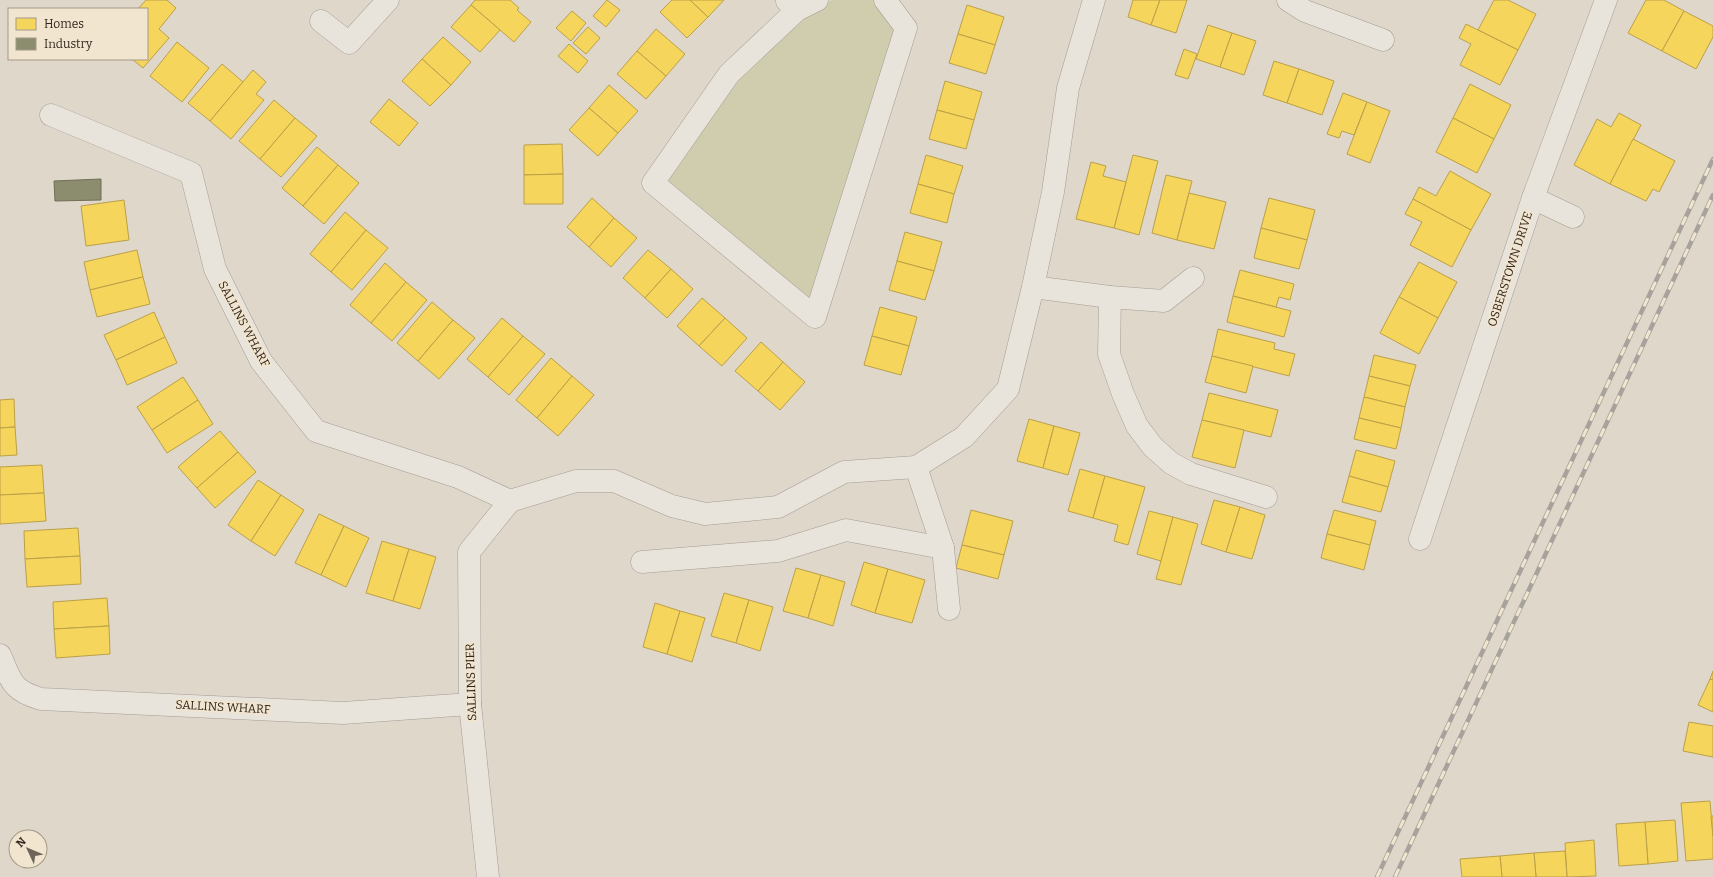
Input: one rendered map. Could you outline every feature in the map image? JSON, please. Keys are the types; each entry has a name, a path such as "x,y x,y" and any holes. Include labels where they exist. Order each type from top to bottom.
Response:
{"street":[{"path":"321,21 349,43 388,0"},
{"path":"817,0 792,5 729,74 653,183 815,317 906,28 885,0"},
{"path":"510,501 576,481 614,481 672,506 705,514 778,507 844,472 916,466 964,437 1008,389 1033,286 1053,192 1068,88 1094,0"},
{"path":"1288,0 1305,10 1383,40"},
{"name":"OSBERSTOWN DRIVE","path":"1420,539 1533,198 1606,0"},
{"name":"SALLINS WHARF","path":"51,115 190,173 215,269 260,361 316,431 458,477 510,501"},
{"path":"1533,198 1573,217"},
{"path":"1033,286 1110,297 1164,301 1193,278"},
{"path":"1110,297 1109,354 1123,394 1137,426 1153,446 1171,463 1191,474 1266,497"},
{"path":"916,466 943,548 950,609"},
{"name":"SALLINS PIER","path":"488,877 470,704 469,552 510,501"},
{"path":"642,562 778,551 846,530 943,548"},
{"name":"SALLINS WHARF","path":"0,655 14,685 24,694 41,699 343,713 470,704"}],"shaded area":[{"path":"832,0 885,0 905,34 813,309 660,179 753,63 793,19"}],"building: Homes":[{"path":"146,0 167,0 176,8 159,29 169,38 143,68 133,60 148,60 148,8 139,8"},
{"path":"475,0 510,0 519,8 517,10 531,22 514,42 471,5"},
{"path":"607,0 620,10 606,27 593,16"},
{"path":"672,0 690,0 708,17 687,38 660,12"},
{"path":"690,0 724,0 708,17"},
{"path":"1133,0 1160,0 1151,25 1128,17"},
{"path":"1160,0 1187,0 1176,33 1151,25"},
{"path":"1494,0 1508,0 1536,14 1518,50 1478,30"},
{"path":"1646,0 1664,0 1684,11 1662,51 1628,33"},
{"path":"471,5 500,30 480,52 451,27"},
{"path":"967,5 1004,17 995,45 958,34"},
{"path":"572,11 586,23 571,41 556,28"},
{"path":"1684,11 1713,26 1713,37 1696,69 1662,51"},
{"path":"1466,24 1518,50 1500,85 1460,65 1471,44 1459,38"},
{"path":"1208,25 1232,33 1220,67 1196,59"},
{"path":"588,27 600,38 586,54 573,43"},
{"path":"656,29 685,54 666,76 637,51"},
{"path":"1232,33 1256,41 1244,75 1220,67"},
{"path":"958,34 995,45 986,74 949,63"},
{"path":"443,37 471,62 451,85 422,59"},
{"path":"177,42 209,68 182,102 150,76"},
{"path":"569,44 588,61 578,73 558,56"},
{"path":"1184,49 1197,54 1188,79 1175,75"},
{"path":"637,51 666,76 646,99 617,74"},
{"path":"422,59 451,85 430,106 402,81"},
{"path":"1274,61 1299,69 1287,103 1263,95"},
{"path":"222,64 243,82 210,121 188,103"},
{"path":"1299,69 1334,81 1322,115 1287,103"},
{"path":"253,70 266,82 256,94 264,100 231,139 210,121"},
{"path":"945,81 982,92 974,120 937,110"},
{"path":"1470,84 1511,105 1494,139 1453,118"},
{"path":"609,85 638,111 618,133 589,108"},
{"path":"1343,93 1367,102 1354,135 1342,131 1339,138 1327,134"},
{"path":"389,99 418,123 399,146 370,122"},
{"path":"274,100 295,118 260,159 239,141"},
{"path":"1367,102 1390,111 1370,163 1347,154"},
{"path":"589,108 618,133 598,156 569,130"},
{"path":"937,110 974,120 966,149 929,139"},
{"path":"1619,113 1641,125 1610,184 1574,165 1597,119 1611,127"},
{"path":"295,118 317,136 281,177 260,159"},
{"path":"1453,118 1494,139 1477,173 1436,152"},
{"path":"1633,139 1675,161 1659,192 1653,189 1646,201 1610,184"},
{"path":"562,144 563,174 524,175 524,145"},
{"path":"317,147 338,165 303,206 282,188"},
{"path":"926,155 963,166 954,194 918,184"},
{"path":"1133,155 1158,161 1139,235 1114,228"},
{"path":"1091,162 1106,166 1103,176 1126,182 1114,228 1076,219"},
{"path":"338,165 359,183 324,224 303,206"},
{"path":"1450,171 1491,194 1471,230 1413,199 1419,187 1436,196"},
{"path":"563,174 563,204 524,204 524,175"},
{"path":"1166,175 1192,181 1177,240 1152,233"},
{"path":"918,184 954,194 947,223 910,213"},
{"path":"1189,193 1226,202 1214,249 1177,240"},
{"path":"592,198 614,218 589,247 567,227"},
{"path":"1269,198 1315,210 1307,240 1261,228"},
{"path":"1413,199 1471,230 1452,267 1410,245 1422,222 1405,214"},
{"path":"124,200 129,240 86,246 81,206"},
{"path":"345,212 366,230 331,272 310,254"},
{"path":"614,218 637,238 611,267 589,247"},
{"path":"1261,228 1307,240 1299,269 1254,258"},
{"path":"366,230 388,248 352,290 331,272"},
{"path":"905,232 942,242 934,271 897,261"},
{"path":"137,250 143,277 90,290 84,262"},
{"path":"648,250 671,269 645,298 623,278"},
{"path":"897,261 934,271 925,300 889,290"},
{"path":"1419,262 1457,282 1438,318 1399,297"},
{"path":"385,263 406,282 371,323 350,305"},
{"path":"671,269 693,289 667,318 645,298"},
{"path":"1240,270 1294,284 1290,300 1279,297 1276,307 1233,296"},
{"path":"143,277 150,304 97,317 90,290"},
{"path":"406,282 427,300 392,341 371,323"},
{"path":"1233,296 1291,311 1284,337 1227,322"},
{"path":"1399,297 1438,318 1419,354 1380,333"},
{"path":"702,298 725,318 699,346 677,326"},
{"path":"432,302 453,320 418,361 397,343"},
{"path":"880,307 917,317 909,346 872,336"},
{"path":"154,312 165,337 116,360 104,335"},
{"path":"502,318 523,336 488,377 467,359"},
{"path":"725,318 747,338 722,366 699,346"},
{"path":"453,320 475,338 439,379 418,361"},
{"path":"1218,329 1275,343 1274,349 1295,354 1289,376 1212,356"},
{"path":"523,336 545,354 509,395 488,377"},
{"path":"872,336 909,346 901,375 864,365"},
{"path":"165,337 177,363 127,385 116,360"},
{"path":"761,342 783,362 758,391 735,371"},
{"path":"1374,355 1416,365 1410,386 1369,376"},
{"path":"1212,356 1253,366 1246,393 1205,382"},
{"path":"551,358 572,376 537,418 516,400"},
{"path":"783,362 805,382 780,410 758,391"},
{"path":"572,376 594,395 558,436 537,418"},
{"path":"1369,376 1410,386 1405,407 1364,397"},
{"path":"183,377 198,400 152,430 137,407"},
{"path":"1209,393 1278,410 1271,437 1202,420"},
{"path":"1364,397 1405,407 1401,428 1359,418"},
{"path":"14,399 15,427 0,428 0,400"},
{"path":"198,400 213,424 167,453 152,430"},
{"path":"1359,418 1401,428 1396,449 1354,439"},
{"path":"1029,419 1054,426 1043,468 1017,461"},
{"path":"1202,420 1244,430 1235,468 1192,457"},
{"path":"1054,426 1080,433 1068,475 1043,468"},
{"path":"15,427 17,455 0,456 0,428"},
{"path":"220,431 238,452 197,488 178,467"},
{"path":"1356,450 1395,461 1388,487 1349,476"},
{"path":"238,452 256,472 215,508 197,488"},
{"path":"42,465 44,493 0,495 0,467"},
{"path":"1080,469 1105,476 1093,518 1068,511"},
{"path":"1105,476 1145,487 1128,545 1114,541 1118,525 1093,518"},
{"path":"1349,476 1388,487 1381,512 1342,502"},
{"path":"258,480 281,495 251,541 228,525"},
{"path":"44,493 46,521 0,524 0,495"},
{"path":"281,495 304,510 275,556 251,541"},
{"path":"1214,500 1240,507 1226,552 1201,544"},
{"path":"1240,507 1265,515 1252,559 1226,552"},
{"path":"971,510 1013,521 1004,555 962,545"},
{"path":"1334,510 1376,521 1370,545 1327,534"},
{"path":"1149,511 1173,517 1161,561 1137,554"},
{"path":"319,514 344,526 321,575 295,563"},
{"path":"1173,517 1198,524 1181,585 1156,579"},
{"path":"344,526 369,538 346,587 321,575"},
{"path":"78,528 80,556 25,559 24,531"},
{"path":"1327,534 1370,545 1364,570 1321,558"},
{"path":"382,541 409,549 393,601 366,593"},
{"path":"962,545 1004,555 998,579 956,568"},
{"path":"409,549 436,557 420,609 393,601"},
{"path":"80,556 81,584 27,587 25,559"},
{"path":"864,562 888,569 875,613 851,605"},
{"path":"796,568 821,575 808,618 783,611"},
{"path":"888,569 925,580 912,623 875,613"},
{"path":"821,575 845,582 833,626 808,618"},
{"path":"724,593 749,600 736,643 711,636"},
{"path":"107,598 109,626 54,629 53,602"},
{"path":"749,600 773,607 760,651 736,643"},
{"path":"655,603 680,611 667,654 643,647"},
{"path":"680,611 705,618 692,662 667,654"},
{"path":"109,626 110,654 56,658 54,629"},
{"path":"1713,671 1713,680 1710,679"},
{"path":"1710,679 1713,680 1713,712 1698,705"},
{"path":"1689,722 1713,726 1713,757 1683,751"},
{"path":"1710,801 1713,859 1686,861 1681,803"},
{"path":"1711,816 1713,816 1713,836"},
{"path":"1675,820 1678,861 1648,864 1645,822"},
{"path":"1645,822 1648,864 1619,866 1616,824"},
{"path":"1594,840 1596,876 1567,877 1565,843"},
{"path":"1565,851 1567,877 1536,877 1534,853"},
{"path":"1534,853 1536,877 1502,877 1500,856"},
{"path":"1500,856 1502,877 1462,877 1460,859"}],"building: Industry":[{"path":"101,179 101,200 55,201 54,181"}],"railway":[{"path":"1377,877 1713,159"},
{"path":"1395,877 1713,195"}]}
